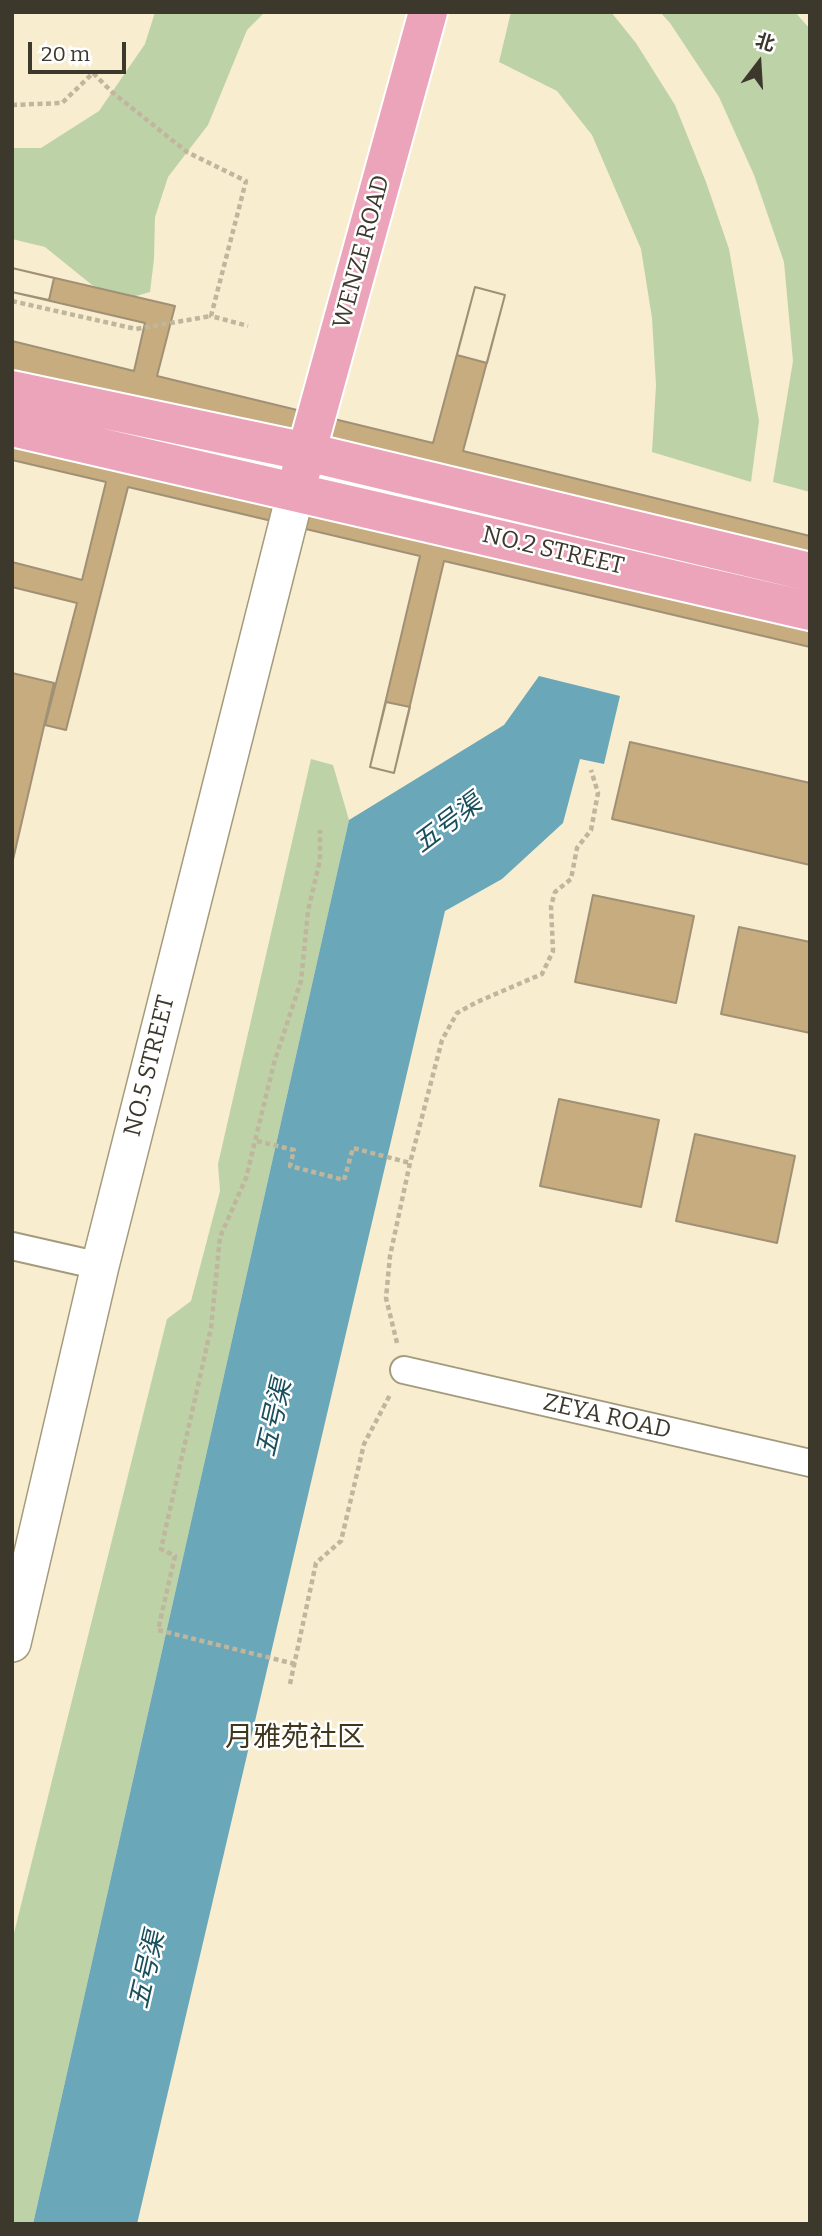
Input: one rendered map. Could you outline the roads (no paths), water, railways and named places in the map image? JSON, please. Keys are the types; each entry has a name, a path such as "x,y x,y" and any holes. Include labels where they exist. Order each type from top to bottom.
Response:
{"main road":[{"name":"WENZE ROAD","path":"296,491 428,12"},
{"path":"12,390 307,453 810,572"},
{"name":"NO.2 STREET","path":"12,427 810,611"},
{"name":"NO.5 STREET","path":"12,1643 100,1266 296,491"}],"street":[{"path":"12,1246 100,1266"},
{"name":"ZEYA ROAD","path":"404,1370 810,1463"}],"water":[{"name":"五号渠","path":"539,676 620,696 604,764 580,759 563,823 502,879 445,911 137,2224 33,2224 349,820 504,725"}],"district":[{"name":"月雅苑社区","path":"295,1738"}]}
